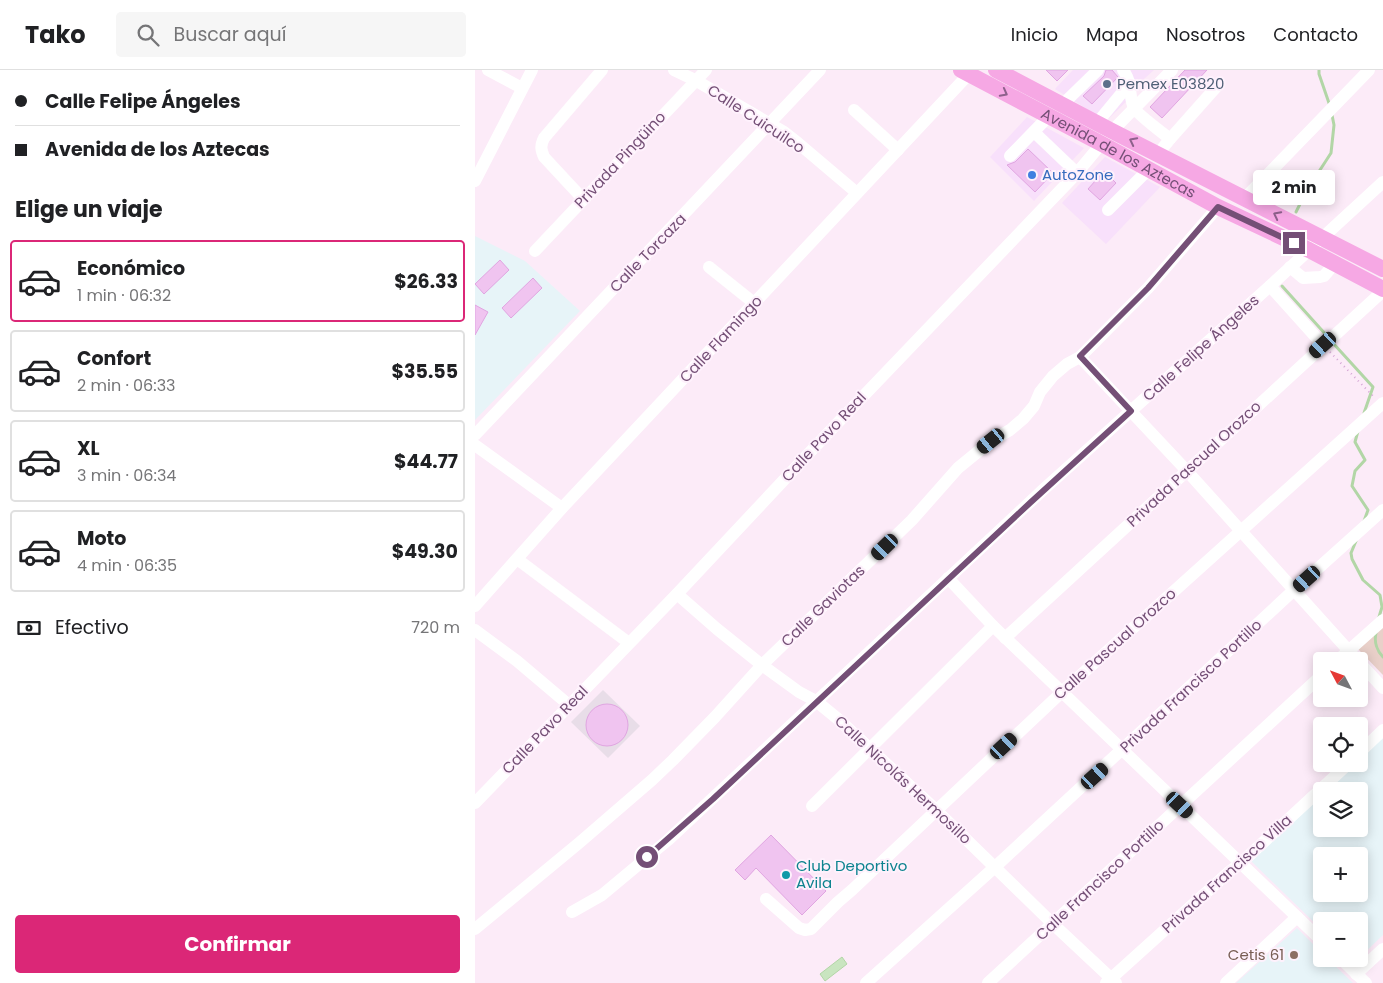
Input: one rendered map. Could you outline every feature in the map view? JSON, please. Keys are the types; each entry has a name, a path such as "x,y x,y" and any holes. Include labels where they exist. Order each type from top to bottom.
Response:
{"main road":[{"name":"Avenida de los Aztecas","path":"996,70 1383,269"},
{"name":"Avenida de los Aztecas","path":"965,72 1218,207 1335,263 1383,290"}],"street":[{"path":"487,70 522,88"},
{"path":"475,181 480,156 532,70"},
{"path":"583,199 544,157 541,144 544,138 602,70"},
{"name":"Calle Cuicuilco","path":"673,70 695,80 770,124 798,143 857,193"},
{"name":"Privada Pingüino","path":"535,251 706,70"},
{"name":"Calle Torcaza","path":"475,435 820,70"},
{"path":"1063,104 1097,70"},
{"path":"1123,70 1130,83 1134,109 1170,139"},
{"name":"Calle Pavo Real","path":"475,803 677,594 1077,173 1113,131 1172,70"},
{"path":"1245,198 1369,70"},
{"name":"Calle Flamingo","path":"475,606 562,508 898,150 965,72"},
{"path":"1097,123 1130,83"},
{"path":"1158,154 1218,85"},
{"path":"854,110 898,150"},
{"path":"1010,156 1048,116"},
{"path":"1034,132 1077,173"},
{"path":"1108,210 1149,169"},
{"name":"Calle Felipe Ángeles","path":"572,912 602,895 707,804 948,578 1383,182"},
{"name":"Calle Gaviotas","path":"475,928 652,780 698,735 763,665 912,520 958,468 991,441 1023,419 1034,406 1040,392 1053,376 1080,356 1148,288 1218,207"},
{"path":"1290,268 1303,278 1320,277 1324,276 1335,263"},
{"path":"709,267 754,303"},
{"path":"1270,286 1323,345"},
{"name":"Privada Pascual Orozco","path":"1005,638 1383,290"},
{"path":"1080,356 1187,471 1349,651 1383,620"},
{"name":"Calle Pascual Orozco","path":"766,899 799,928 811,929 1062,692 1383,404"},
{"path":"475,445 562,508"},
{"name":"Privada Francisco Portillo","path":"866,983 1123,750 1294,590 1383,510"},
{"path":"517,559 629,643"},
{"path":"948,578 1005,638 1242,862 1313,932"},
{"name":"Calle Nicolás Hermosillo","path":"677,594 717,629 763,665 799,692 816,701 838,719 936,810 1111,981"},
{"path":"812,806 993,626"},
{"path":"475,630 517,661 569,705"},
{"path":"1368,672 1383,688"},
{"name":"Calle Francisco Portillo","path":"988,983 1313,683"},
{"path":"1368,744 1383,730"},
{"name":"Privada Francisco Villa","path":"1111,981 1339,772"},
{"path":"1226,983 1297,917"},
{"path":"1349,967 1361,978 1383,949"}],"path":[{"path":"1323,345 1383,404"}],"shaded area":[{"path":"1073,70 1154,70 1136,86 1134,94 1106,121 1055,89"},
{"path":"1027,117 1084,148 1034,201 990,157"},
{"path":"1105,157 1160,187 1106,244 1062,203"},
{"path":"475,236 525,261 580,311 475,420"},
{"path":"1383,624 1383,675 1368,659 1368,652 1361,652 1358,649"},
{"path":"603,690 640,726 608,758 571,722"},
{"path":"1383,736 1383,935 1368,949 1368,912 1313,912 1313,921 1250,860 1313,801 1313,837 1368,837 1368,782 1334,782 1345,772 1368,772 1368,750"},
{"name":"Cetis 61","path":"1297,928 1313,944 1313,967 1336,967 1353,983 1236,983"},
{"path":"842,957 847,964 825,981 820,974"}],"building":[{"path":"1046,70 1068,70 1057,81"},
{"path":"1106,70 1112,70 1118,77 1092,104 1083,96 1104,76"},
{"path":"1185,70 1207,70 1162,118 1150,107"},
{"path":"1028,149 1053,173 1035,192 1007,165 1015,162"},
{"path":"1104,171 1116,183 1100,200 1088,189"},
{"path":"500,260 509,270 484,294 475,284"},
{"path":"533,278 542,288 511,318 502,308"},
{"path":"475,305 488,312 475,335"},
{"path":"611,704 619,707 625,713 628,725 625,737 619,743 603,746 595,743 589,737 586,721 589,713 595,707"},
{"name":"Club Deportivo Avila","path":"771,835 826,891 802,915 756,868 745,880 735,870"}],"waterway":[{"path":"1319,70 1330,106"},
{"path":"1296,212 1307,190 1331,153 1334,125 1332,115"},
{"path":"1282,286 1328,337"},
{"path":"1332,342 1373,387 1364,413"},
{"path":"1358,431 1355,442 1365,460 1355,471 1352,486 1368,510 1364,521"},
{"path":"1356,541 1351,553 1352,559 1363,580 1380,595 1382,607 1379,617"},
{"path":"1376,633 1375,640 1383,657"}],"place":[{"name":"Pemex E03820","path":"1107,84"},
{"name":"AutoZone","path":"1032,175"},
{"name":"Club Deportivo Avila","path":"786,875"},
{"name":"Cetis 61","path":"1294,955"}],"route":[{"path":"647,857 713,799 935,590 1131,411 1080,356 1148,288 1218,207 1294,243"}]}
